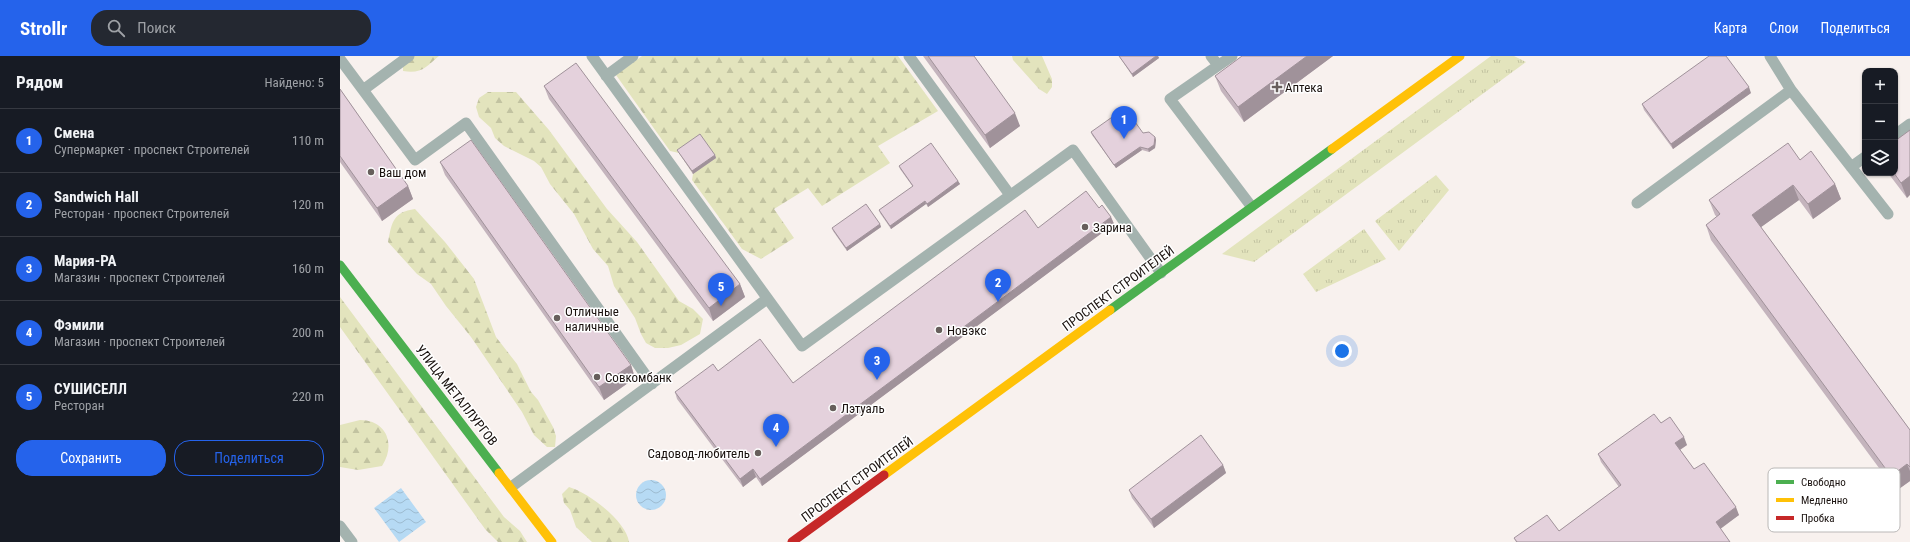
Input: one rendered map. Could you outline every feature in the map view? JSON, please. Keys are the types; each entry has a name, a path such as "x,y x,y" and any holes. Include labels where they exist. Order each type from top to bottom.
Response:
{"street":[{"name":"ПРОСПЕКТ СТРОИТЕЛЕЙ","path":"792,542 1251,206 1460,56"},
{"name":"УЛИЦА МЕТАЛЛУРГОВ","path":"340,265 552,542"}],"lane":[{"path":"363,90 409,56"},
{"path":"592,56 802,346 1073,150 1161,273"},
{"path":"606,76 633,56"},
{"path":"909,56 1010,195"},
{"path":"1211,56 1218,65"},
{"path":"1232,56 1170,98 1251,206"},
{"path":"1770,56 1791,90 1888,214"},
{"path":"340,59 415,160 466,123 652,384"},
{"path":"1637,203 1791,90"},
{"path":"1898,133 1910,124"},
{"path":"1851,166 1862,159"},
{"path":"511,487 767,299"},
{"path":"340,526 352,542"}],"green space":[{"path":"413,56 439,56 423,69 409,72 403,71 403,63"},
{"path":"642,56 898,56 938,111 878,146 890,163 822,206 808,188 774,209 794,238 761,259 742,249 692,180 693,174 679,153 670,151 616,75"},
{"path":"1012,56 1042,56 1052,79 1052,87 1047,94 1039,89 1013,60"},
{"path":"1491,56 1514,56 1526,62 1254,262 1222,254"},
{"path":"488,92 516,92 549,130 607,209 637,242 679,301 693,309 703,319 700,334 681,345 668,348 655,348 646,343 635,318 614,286 608,266 593,249 574,214 550,184 541,167 534,161 504,146 495,138 491,128 479,117 476,107 479,98"},
{"path":"1436,175 1449,190 1399,251 1375,221"},
{"path":"415,209 445,242 474,279 496,337 517,364 531,392 538,400 553,427 556,436 555,447 547,447 534,435 522,412 471,337 446,306 431,284 417,274 388,242 392,224 398,215 408,210"},
{"path":"1364,229 1386,259 1316,292 1303,274"},
{"path":"340,297 504,517 520,531 527,542 498,542 485,529 340,327"},
{"path":"360,420 377,424 383,429 388,442 386,458 382,466 358,470 340,467 340,425"},
{"path":"569,487 586,495 614,517 621,525 629,542 592,542 576,527 570,510 564,503 562,494"}],"water":[{"path":"651,480 662,484 666,495 662,506 651,510 640,506 636,495 640,484"},
{"path":"401,488 426,522 399,542 374,508"}],"building":[{"path":"928,56 974,56 1015,113 985,135"},
{"path":"1119,56 1156,56 1132,74"},
{"path":"1242,56 1307,56 1238,107 1215,76"},
{"path":"1709,56 1726,56 1749,87 1671,144 1642,104"},
{"path":"576,63 740,284 709,308 544,86"},
{"path":"340,89 408,186 377,208 340,156"},
{"path":"1125,108 1143,133 1149,132 1155,137 1154,145 1148,149 1140,147 1114,165 1091,132"},
{"path":"1910,130 1910,176 1901,183 1896,176 1898,176 1898,139"},
{"path":"700,134 715,155 692,171 677,150"},
{"path":"471,140 631,365 599,387 440,162"},
{"path":"931,143 958,181 927,204 925,201 890,226 879,210 913,186 899,166"},
{"path":"1788,143 1800,160 1811,151 1835,184 1808,204 1793,185 1752,215 1910,430 1910,467 1907,464 1900,469 1900,468 1885,468 1706,225 1720,214 1709,200"},
{"path":"1086,191 1099,208 1102,205 1111,217 760,479 753,469 740,479 675,392 713,364 718,371 760,339 793,383 1025,210 1038,228"},
{"path":"866,204 880,224 846,248 832,228"},
{"path":"1654,414 1661,423 1670,417 1684,437 1675,443 1694,469 1704,463 1736,507 1716,522 1730,542 1517,542 1514,538 1547,515 1559,531 1621,485 1598,454"},
{"path":"1201,435 1223,465 1151,519 1129,490"}],"traffic: fast":[{"path":"1110,310 1332,149"},
{"path":"340,265 499,473"}],"traffic: slow":[{"path":"1332,149 1460,56"},
{"path":"884,475 1110,310"},
{"path":"499,473 552,542"}],"traffic: jam":[{"path":"792,542 884,475"}],"place":[{"name":"Аптека","path":"1277,87"},
{"name":"Смена","path":"1124,139"},
{"name":"Ваш дом","path":"371,172"},
{"name":"Зарина","path":"1085,227"},
{"name":"Sandwich Hall","path":"998,302"},
{"name":"СУШИСЕЛЛ","path":"721,306"},
{"name":"Отличные наличные","path":"557,318"},
{"name":"Новэкс","path":"939,330"},
{"name":"Совкомбанк","path":"597,377"},
{"name":"Мария-РА","path":"877,380"},
{"name":"Лэтуаль","path":"833,408"},
{"name":"Фэмили","path":"776,447"},
{"name":"Садовод-любитель","path":"758,453"}]}
